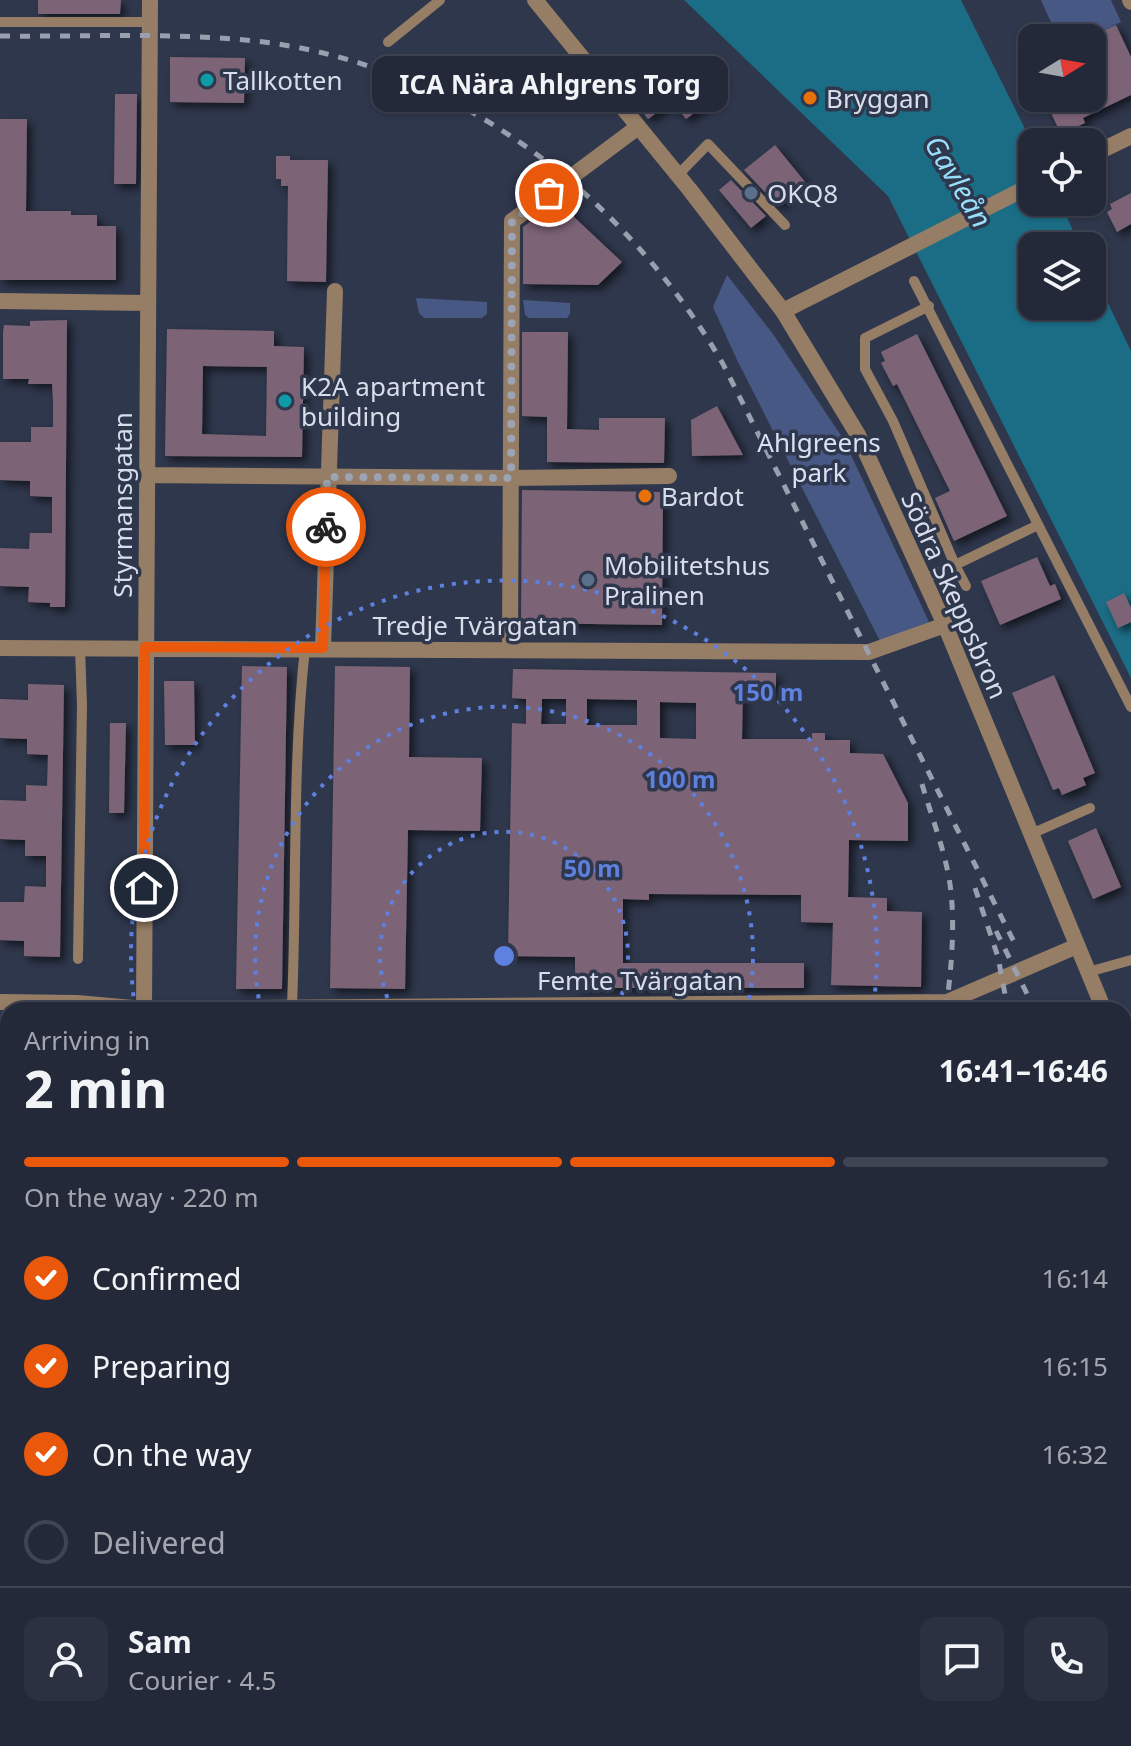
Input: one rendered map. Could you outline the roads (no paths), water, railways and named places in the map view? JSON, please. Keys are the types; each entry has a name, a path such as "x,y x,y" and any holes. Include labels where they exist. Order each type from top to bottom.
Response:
{"street":[{"name":"Styrmansgatan","path":"144,1002 150,0"},
{"name":"Södra Skeppsbron","path":"535,0 678,175 783,311 858,435 945,625 1101,1002"},
{"path":"510,650 512,221 638,127"},
{"path":"1106,148 1131,136"},
{"path":"783,311 1018,192"},
{"path":"323,648 335,291"},
{"path":"0,301 147,303"},
{"path":"146,475 669,476"},
{"name":"Tredje Tvärgatan","path":"0,648 869,652 945,625"},
{"name":"Femte Tvärgatan","path":"947,1002 1077,946"}],"lane":[{"path":"388,42 440,0"},
{"path":"0,22 150,22"},
{"path":"678,175 708,144 785,225"},
{"path":"914,281 1131,707"},
{"path":"929,306 865,338 865,369 893,421 966,586"},
{"path":"924,579 1038,525"},
{"path":"78,959 80,648"},
{"path":"292,1002 296,924 297,720 305,648"},
{"path":"1031,834 1090,808"},
{"path":"1088,972 1131,960"}],"water":[{"name":"Gavleån","path":"684,0 961,0 1025,128 1018,128 1018,216 1066,216 1074,232 1018,232 1018,320 1106,320 1106,299 1131,351 1131,678 888,196"}],"railway":[{"path":"0,36 223,38 328,54 398,77 464,108 526,147 584,193 636,245 683,302 723,364 1014,942"},
{"path":"922,784 943,851 951,892 952,951 947,1002"},
{"path":"975,888 998,957 1006,1002"},
{"path":"996,931 1031,1002"}],"place":[{"name":"Tallkotten","path":"207,80"},
{"name":"Bryggan","path":"810,98"},
{"name":"ICA Nära Ahlgrens Torg","path":"549,193"},
{"name":"OKQ8","path":"751,193"},
{"name":"K2A apartment building","path":"285,401"},
{"name":"Bardot","path":"645,496"},
{"name":"Mobilitetshus Pralinen","path":"588,580"}],"park label":[{"name":"Ahlgreens park","path":"819,457"}]}
